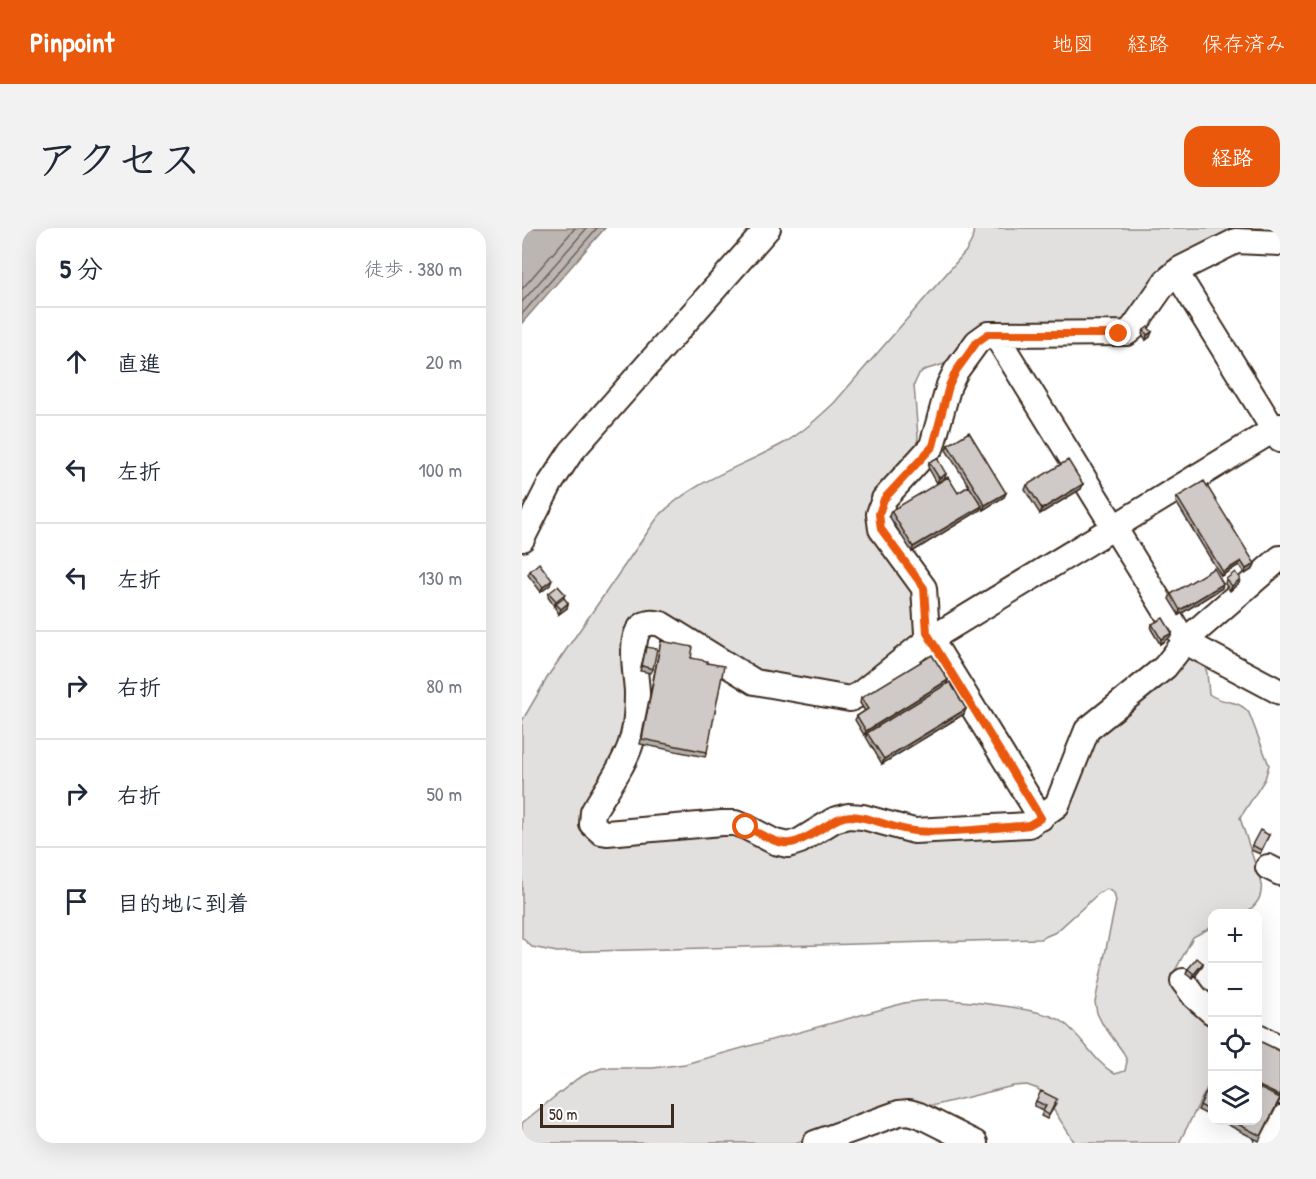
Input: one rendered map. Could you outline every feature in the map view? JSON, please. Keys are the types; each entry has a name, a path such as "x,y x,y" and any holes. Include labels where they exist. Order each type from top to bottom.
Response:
{"street":[{"path":"522,539 550,483 571,452 768,228"},
{"path":"1041,818 927,633 924,588 881,529 880,506 933,446 949,386 956,371 982,337 988,334 1127,333 1133,328 1166,281 1176,272 1236,241 1280,243"},
{"path":"1176,272 1278,432 1114,527 931,639 860,694 850,699 755,682 661,624 653,622 646,624 640,629 633,652 637,690 631,745 593,812 592,824 601,832 607,833 722,823 735,824 775,842 788,844 800,841 834,820 848,816 863,817 901,829 926,831 1029,825 1051,811 1061,798 1087,730 1165,667 1187,639 1280,558"},
{"path":"1000,334 1000,342 1178,630 1195,647 1280,692"},
{"path":"1183,981 1208,1008"},
{"path":"1262,1039 1280,1048"},
{"path":"815,1143 899,1113 909,1112 919,1115 945,1136 975,1143"},
{"path":"1267,1143 1280,1118"}],"shaded area":[{"path":"974,228 1280,228 1280,237 1244,235 1129,324 995,328 948,363 924,370 919,374 914,385 918,437 916,453 880,496 916,584 920,631 857,690 766,679 643,619 628,735 587,827 722,828 773,847 837,825 1030,830 1087,742 1187,655 1204,663 1209,694 1235,703 1249,713 1269,765 1265,779 1240,818 1261,882 1258,900 1250,909 1208,909 1208,929 1193,937 1175,971 1176,977 1208,1013 1208,1086 1179,1143 1075,1143 1046,1098 1038,1089 1027,1085 1013,1086 936,1105 898,1106 795,1143 522,1143 522,1123 577,1079 588,1073 602,1068 653,1068 685,1064 916,1001 949,1000 983,1003 1053,1017 1070,1028 1108,1069 1115,1074 1125,1071 1127,1061 1102,1023 1095,1002 1116,901 1114,893 1107,889 1099,893 1056,932 1040,939 557,952 532,947 522,938 522,721 550,673 658,517 671,504 701,484 784,443 822,414 966,251 972,240"}],"water":[{"path":"522,228 605,228 522,323"}],"building":[{"path":"1148,327 1152,332 1147,335 1144,330"},
{"path":"969,432 1006,493 985,505 948,445"},
{"path":"937,458 946,474 939,478 929,462"},
{"path":"1068,460 1083,484 1042,509 1027,485"},
{"path":"948,477 958,493 969,486 982,506 913,547 891,511"},
{"path":"1204,481 1255,564 1246,569 1241,561 1223,572 1177,497"},
{"path":"539,563 552,580 543,587 530,571"},
{"path":"1214,568 1223,584 1180,610 1171,594"},
{"path":"1235,572 1240,579 1232,586 1226,579"},
{"path":"558,586 565,594 556,601 549,593"},
{"path":"564,598 568,603 561,609 556,604"},
{"path":"1163,618 1172,633 1161,639 1152,624"},
{"path":"661,641 693,647 691,658 724,666 707,752 642,739"},
{"path":"646,647 657,649 653,669 642,666"},
{"path":"932,655 948,680 866,731 857,716 868,709 861,698"},
{"path":"950,682 966,709 884,759 867,733"},
{"path":"1260,830 1269,835 1261,850 1252,845"},
{"path":"1197,958 1203,963 1194,974 1188,969"},
{"path":"1262,1042 1280,1051 1280,1096 1262,1087"},
{"path":"1208,1089 1208,1110 1200,1105"},
{"path":"1262,1089 1280,1098 1261,1136 1240,1125 1262,1125"},
{"path":"1041,1091 1057,1099 1049,1115 1043,1111 1046,1106 1036,1101"}],"route":[{"path":"746,827 775,842 788,844 800,841 834,820 848,816 863,817 914,831 1021,826 1029,825 1041,818 927,633 924,588 881,529 880,506 933,446 952,378 982,337 988,334 1119,334"}]}
